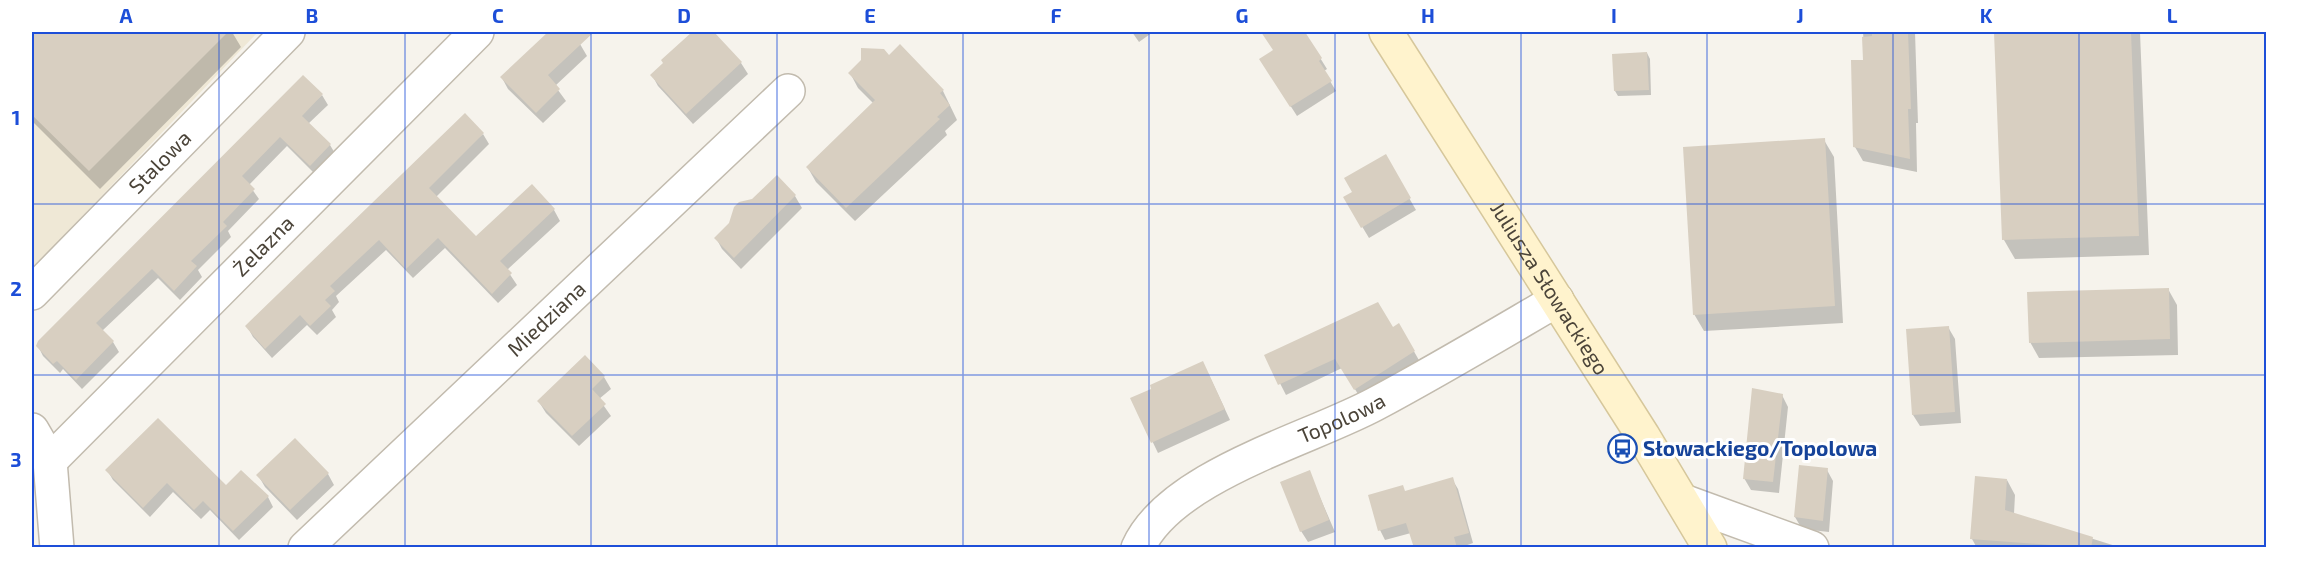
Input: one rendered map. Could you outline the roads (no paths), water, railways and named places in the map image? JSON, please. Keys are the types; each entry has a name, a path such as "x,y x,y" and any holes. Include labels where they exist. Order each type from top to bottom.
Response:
{"street":[{"name":"Stalowa","path":"32,293 288,32"},
{"name":"Żelazna","path":"50,461 477,32"},
{"name":"Juliusza Słowackiego","path":"1386,32 1557,300 1710,548"},
{"name":"Miedziana","path":"305,548 788,91"},
{"name":"Topolowa","path":"1138,548 1157,518 1204,482 1373,405 1557,300"},
{"path":"32,430 50,461 57,548"},
{"path":"1683,501 1812,548"}],"place":[{"name":"Słowackiego/Topolowa","path":"1622,449"}]}
